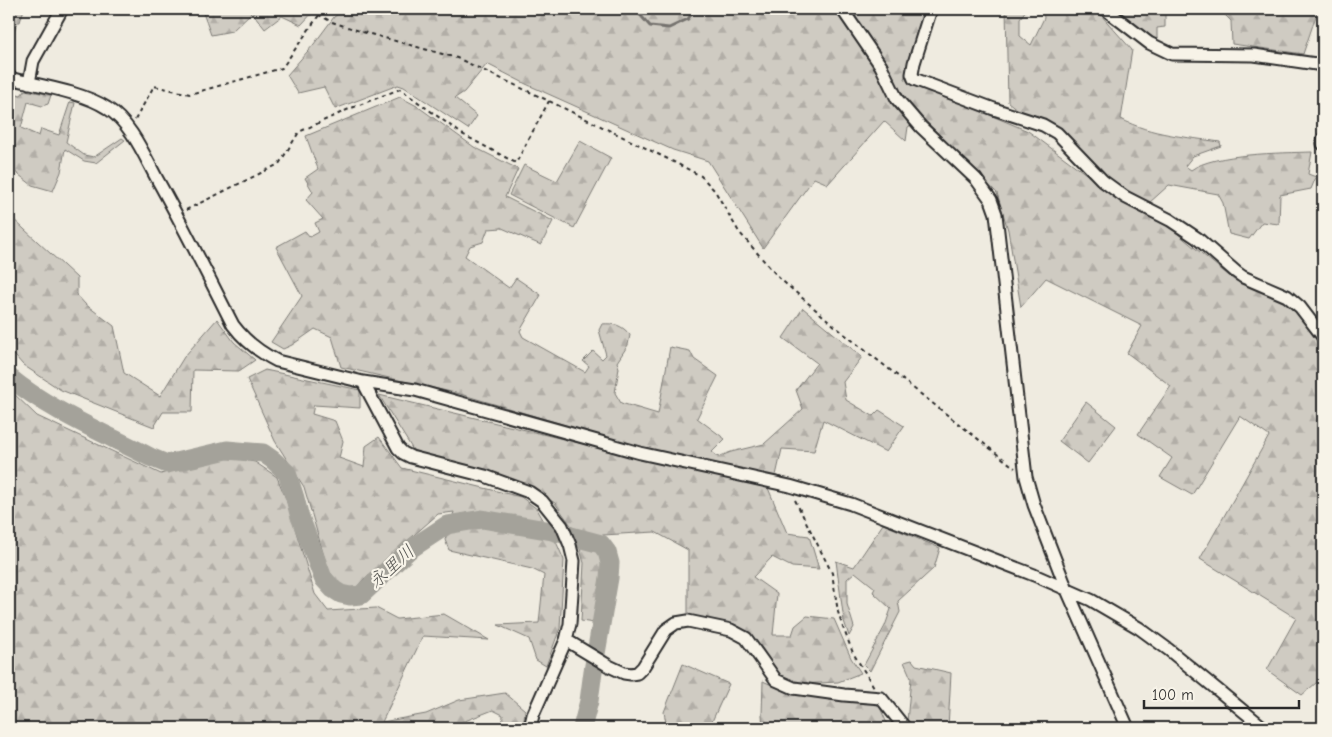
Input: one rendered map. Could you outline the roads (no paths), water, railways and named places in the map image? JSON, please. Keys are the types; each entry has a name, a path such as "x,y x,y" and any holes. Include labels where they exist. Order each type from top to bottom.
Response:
{"street":[{"path":"29,83 33,61 62,9"},
{"path":"931,9 914,63 912,74 914,79 994,109 1044,125 1057,133 1103,181 1125,197 1170,220 1197,238 1243,277 1287,296 1300,307 1323,337"},
{"path":"1105,9 1149,43 1172,54 1254,55 1323,65"},
{"path":"846,10 881,66 897,99 921,127 976,179 994,207 1026,477 1034,504 1067,590 1128,728"},
{"path":"9,78 94,101 118,116 130,130 177,214 233,325 251,346 265,355 277,361 363,382 415,390 640,453 790,486 851,504 1034,574 1091,600 1139,628 1169,650 1264,728"},
{"path":"1323,139 1323,144"},
{"path":"363,382 398,448 403,453 410,457 485,476 529,492 542,501 562,526 574,561 570,624 571,643 533,715 530,728"},
{"path":"571,643 609,666 631,674 638,672 643,667 666,630 676,623 688,621 730,630 746,638 776,680 794,688 844,696 881,698 905,728"}],"waterway":[{"path":"635,9 650,26 669,28 688,19 695,9"},
{"name":"永里川","path":"9,377 41,400 59,410 167,464 227,450 263,453 287,473 299,514 323,578 333,589 341,594 350,596 361,595 409,550 447,525 482,519 552,531 601,544 607,552 610,563 609,578 589,701 582,728"}]}
